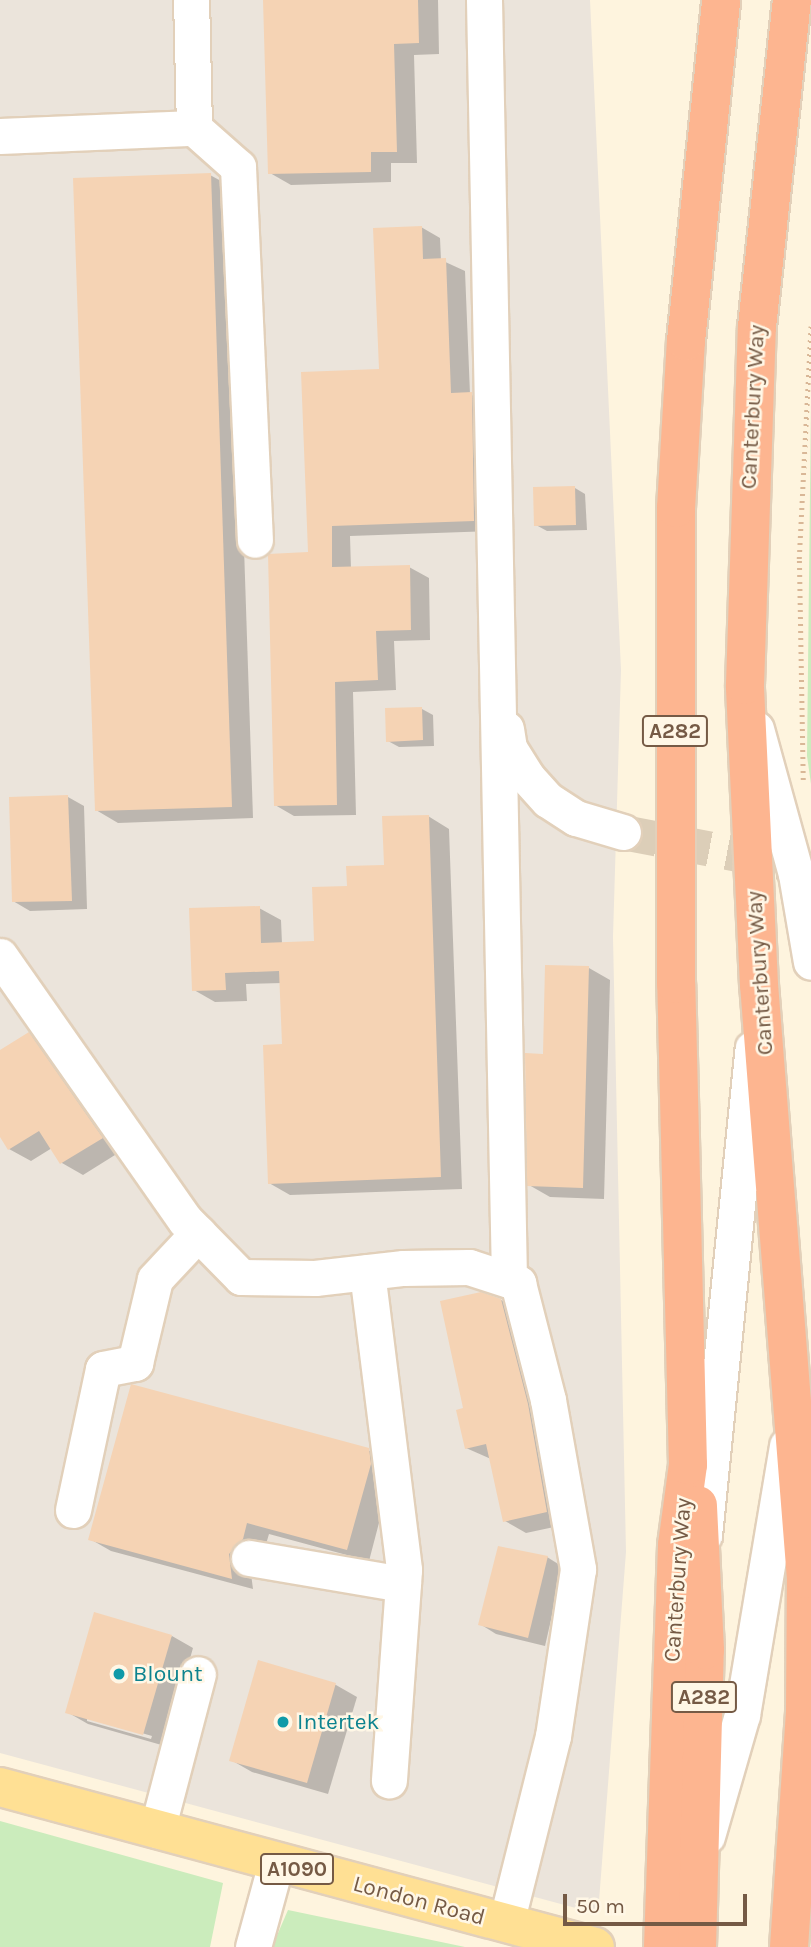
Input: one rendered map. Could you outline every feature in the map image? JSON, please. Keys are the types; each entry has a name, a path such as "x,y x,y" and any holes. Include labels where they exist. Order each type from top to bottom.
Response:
{"highway":[{"name":"Canterbury Way","path":"681,1938 677,1545 688,1465 676,984 676,508 686,341 721,0"},
{"name":"Canterbury Way","path":"790,1940 805,1701 806,1579 795,1398 759,985 745,685 757,327 792,0"},
{"name":"Canterbury Way","path":"681,1938 701,1857 703,1544 688,1465"}],"main road":[{"name":"London Road","path":"0,1787 595,1947"}],"lane":[{"path":"191,0 194,128"},
{"path":"484,0 509,1280"},
{"path":"0,136 194,128 238,167 255,540"},
{"path":"497,671 509,748 527,777 548,800 576,818 623,832"},
{"path":"745,685 796,874 811,962"},
{"path":"5,975 198,1233 241,1277 315,1278 367,1272 469,1267 518,1283 548,1400 578,1569 554,1736 506,1923"},
{"path":"703,1544 759,985"},
{"path":"73,1510 103,1369 135,1363 155,1279 198,1233"},
{"path":"367,1272 403,1584 389,1780"},
{"path":"701,1857 742,1715 795,1398"},
{"path":"248,1558 403,1584"},
{"path":"157,1830 198,1674"},
{"path":"790,1940 811,1843"},
{"path":"253,1947 276,1863"}],"path":[{"path":"804,790 797,683 799,559 811,326"}],"shaded area":[{"path":"0,0 590,0 621,670 613,937 626,1552 598,1914 0,1753"}],"green space":[{"path":"811,403 811,784 807,756"},
{"path":"0,1821 223,1883 210,1947 0,1947"},
{"path":"288,1910 465,1947 272,1947"}],"building":[{"path":"263,0 418,0 419,43 394,44 397,152 371,152 371,172 268,174"},
{"path":"211,173 232,807 95,811 73,178"},
{"path":"422,226 423,259 446,258 451,393 472,392 474,521 332,526 332,567 410,565 411,630 376,631 378,680 335,682 337,805 274,806 268,554 308,552 301,372 379,369 373,228"},
{"path":"575,486 576,525 534,526 533,487"},
{"path":"422,707 423,740 386,742 385,708"},
{"path":"68,795 72,901 12,902 9,797"},
{"path":"429,815 441,1177 268,1184 263,1045 282,1044 279,971 225,973 226,990 192,991 189,908 260,906 261,943 314,941 312,887 347,886 346,866 384,865 382,816"},
{"path":"545,965 589,966 583,1188 527,1186 525,1053 543,1054"},
{"path":"29,1032 103,1138 60,1164 39,1131 8,1150 0,1137 0,1050"},
{"path":"481,1292 501,1299 528,1404 547,1512 503,1522 486,1444 465,1449 456,1410 463,1408 440,1301"},
{"path":"131,1384 369,1448 371,1464 347,1550 247,1523 243,1539 229,1554 232,1579 88,1540"},
{"path":"498,1546 548,1556 528,1638 478,1625"},
{"name":"Blount","path":"94,1612 172,1635 143,1735 65,1713"},
{"name":"Intertek","path":"258,1660 336,1683 307,1783 229,1761"}],"tunnel":[{"path":"623,832 781,862"}],"place":[{"name":"Blount","path":"119,1674"},
{"name":"Intertek","path":"283,1722"}]}
